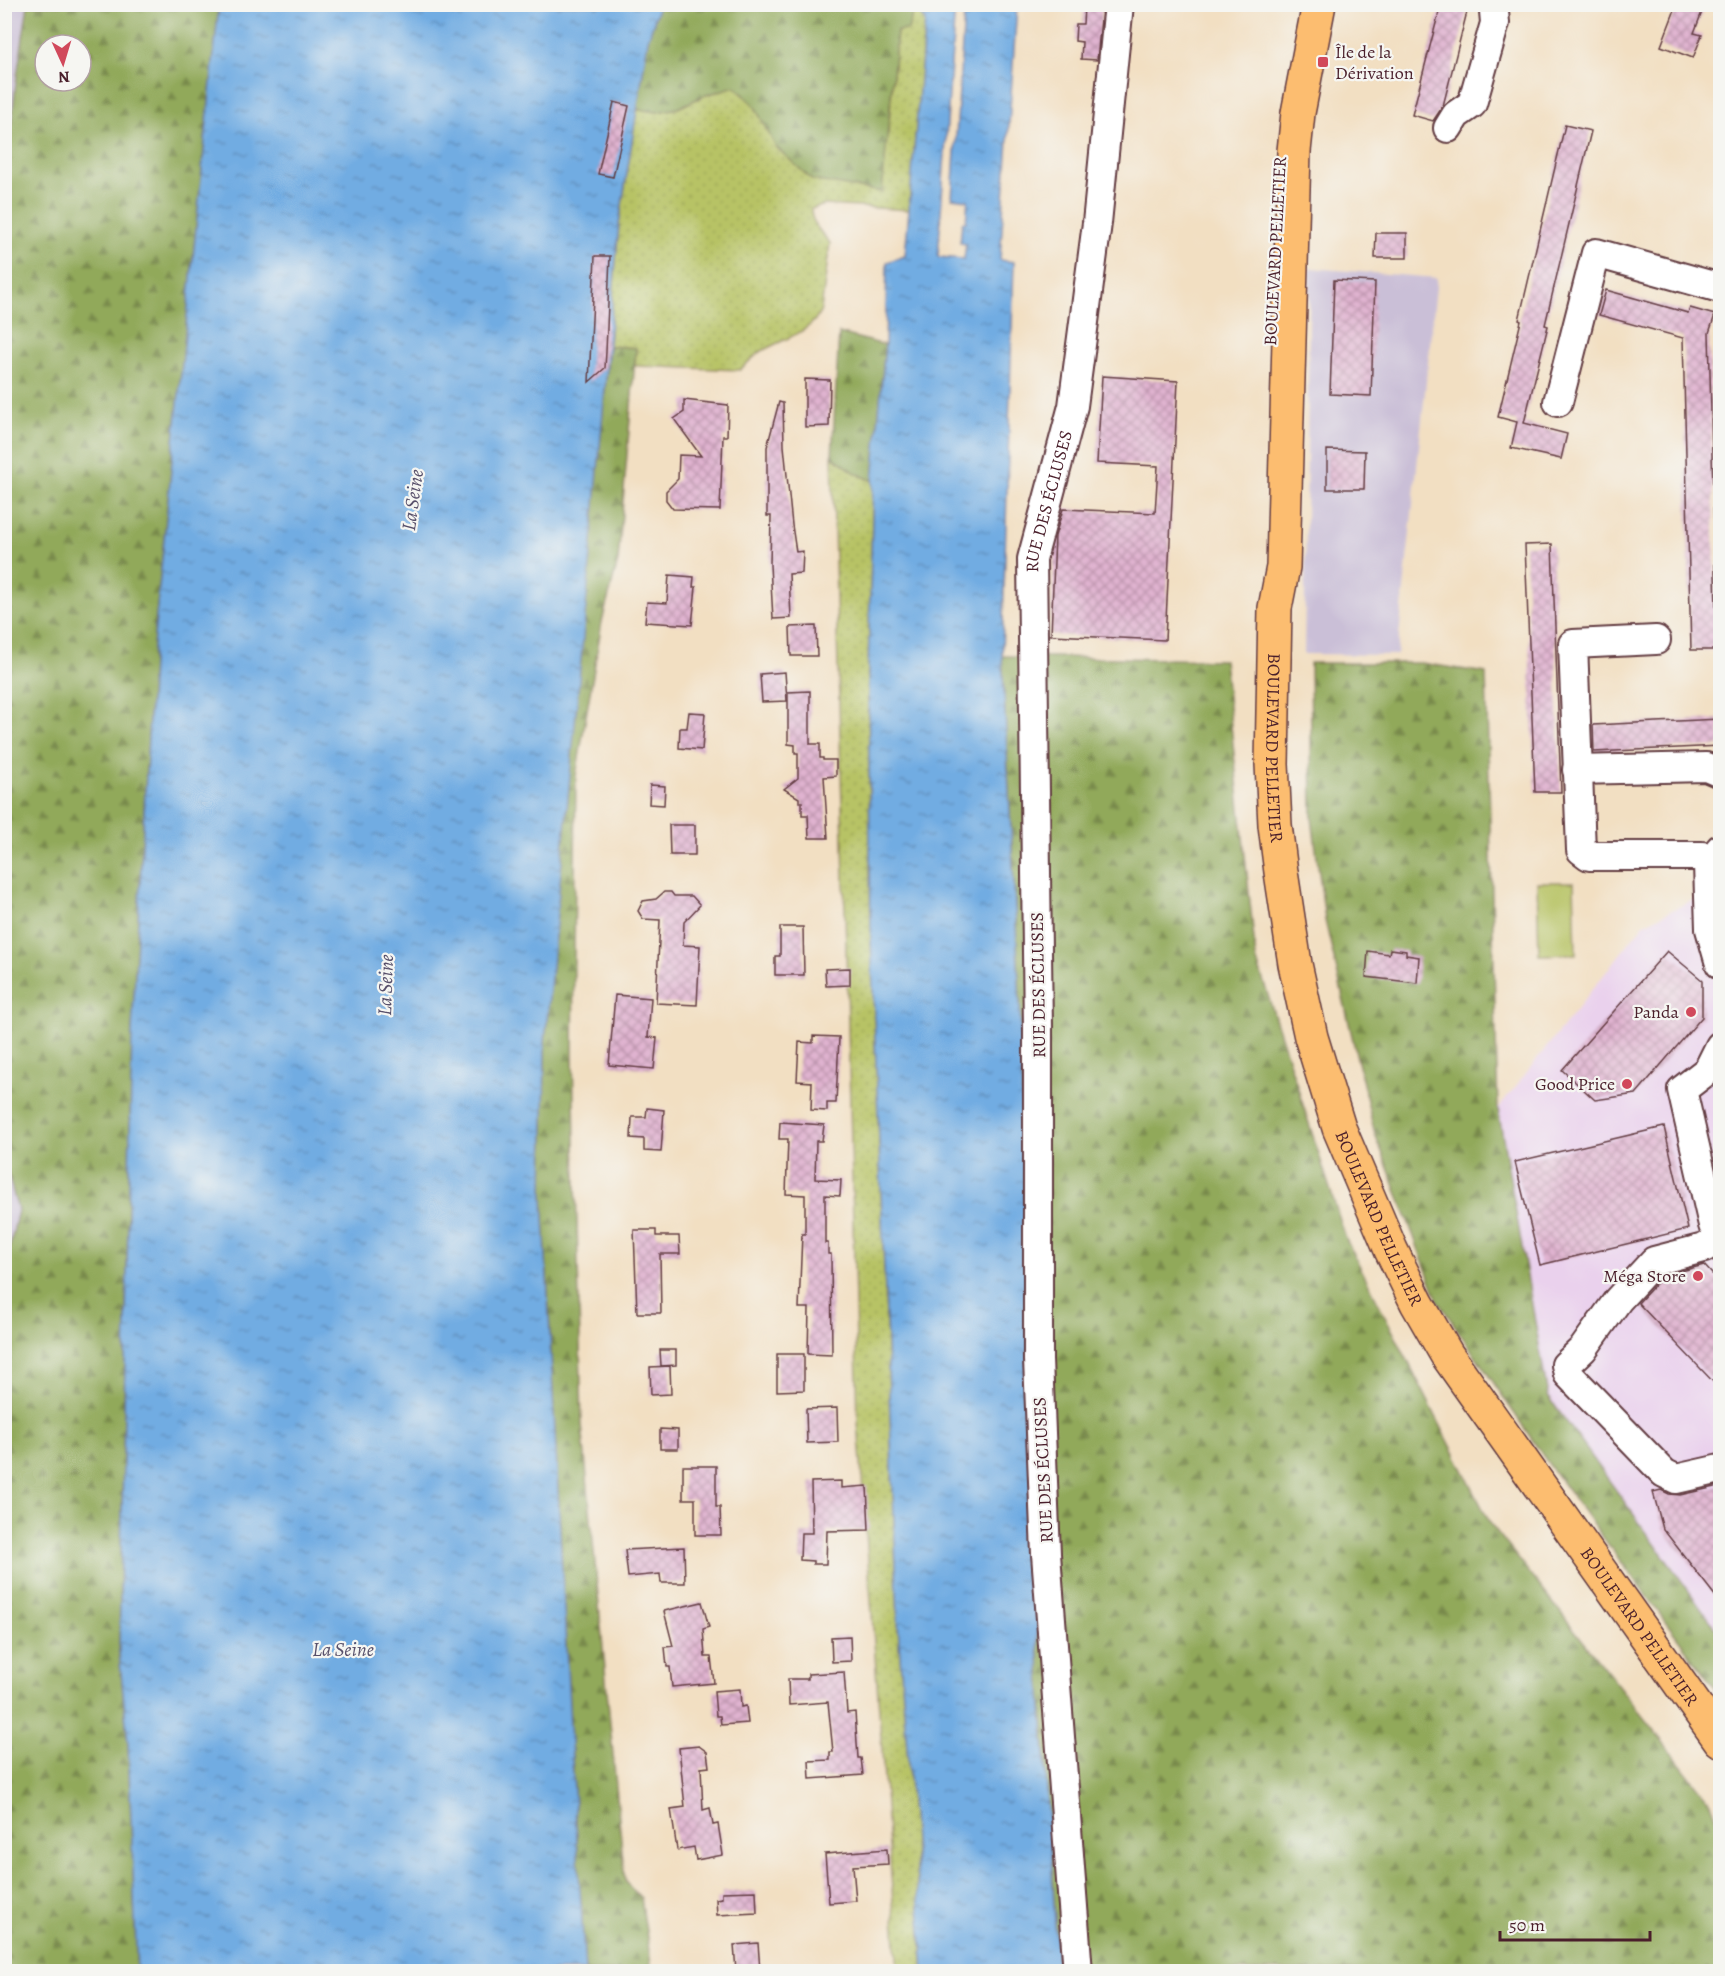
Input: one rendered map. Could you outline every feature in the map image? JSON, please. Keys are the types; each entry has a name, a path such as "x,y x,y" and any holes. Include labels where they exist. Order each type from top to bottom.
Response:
{"main road":[{"name":"BOULEVARD PELLETIER","path":"1275,608 1267,568 1266,500 1273,247 1280,146 1308,4"},
{"name":"BOULEVARD PELLETIER","path":"1319,4 1298,113 1294,151 1283,567 1275,608 1272,764 1275,825 1281,872 1295,964 1311,1037 1339,1128 1391,1250 1417,1303 1447,1355 1720,1740"}],"street":[{"name":"RUE DES ÉCLUSES","path":"1078,1971 1046,1554 1038,1360 1038,1029 1032,559 1073,406 1097,223 1119,4"},
{"path":"1448,128 1456,114 1473,104 1495,23 1496,4"},
{"path":"1558,402 1596,253 1720,288"},
{"path":"1656,640 1572,644 1581,850 1589,856 1714,856 1710,929 1720,964"},
{"path":"1577,770 1706,767 1720,773"},
{"path":"1716,1064 1682,1090 1713,1225 1720,1229"},
{"path":"1720,1238 1704,1248 1654,1261 1618,1300 1583,1349 1566,1365 1568,1374 1664,1473 1676,1479 1720,1469"}],"shaded area":[{"path":"5,5 28,5 16,82 5,200"},
{"path":"1310,268 1437,278 1397,655 1304,654"},
{"path":"1720,873 1720,1634 1548,1396 1498,1109 1644,924 1703,895"},
{"path":"5,1160 18,1210 5,1274"}],"green space":[{"path":"28,5 219,5 153,646 132,1032 119,1652 128,1743 137,1971 5,1972 4,1274 18,1210 4,1160 4,200 16,82"},
{"path":"659,5 914,5 908,30 897,31 882,192 812,180 776,147 754,105 735,86 703,96 678,108 657,112 637,109 648,40"},
{"path":"914,6 925,21 909,210 825,205 811,209 815,223 830,243 821,310 817,318 796,335 759,353 740,370 635,366 636,348 609,346 619,224 637,109 657,112 678,108 703,96 735,86 754,105 776,147 888,135 897,30 908,30"},
{"path":"839,333 885,345 873,481 856,473 832,456"},
{"path":"609,346 636,348 618,561 602,622 576,776 573,1057 582,1424 625,1882 641,1898 652,1971 585,1972 543,1198 545,1041"},
{"path":"832,456 856,473 873,481 868,672 871,939 899,1643 924,1971 898,1971 858,1423"},
{"path":"1002,656 1224,660 1256,958 1346,1239 1490,1523 1711,1803 1720,1827 1720,1971 1058,1971 1038,1642 1026,1287 1020,1004"},
{"path":"1310,663 1421,663 1486,673 1498,1109 1548,1396 1720,1634 1720,1695 1550,1466 1438,1301 1374,1131 1325,920 1312,818"},
{"path":"1537,882 1574,882 1576,954 1539,955"}],"water":[{"name":"La Seine","path":"219,5 659,5 648,40 619,224 545,1041 543,1198 585,1971 137,1972 128,1743 119,1652 132,1032 153,646"},
{"path":"914,5 955,5 938,257 964,259 966,244 960,243 962,222 966,222 968,200 952,198 964,13 969,14 969,5 1017,5 1000,260 1014,262 1002,656 1020,1004 1026,1287 1038,1642 1058,1971 924,1971 899,1643 871,939 868,672 873,481 885,345 887,262 905,256 925,21"}],"building":[{"path":"1441,4 1469,4 1443,106 1433,121 1412,115"},
{"path":"1671,4 1705,4 1694,33 1702,35 1693,58 1661,46 1674,12"},
{"path":"1084,7 1102,8 1097,60 1081,59 1082,42 1075,41 1076,24 1083,24"},
{"path":"614,102 629,106 613,177 598,174"},
{"path":"1565,125 1591,131 1524,423 1567,434 1561,459 1511,448 1517,422 1498,417"},
{"path":"1376,233 1407,233 1407,258 1375,258"},
{"path":"595,256 610,256 606,352 605,368 589,382"},
{"path":"1334,280 1375,282 1371,396 1330,394"},
{"path":"1606,290 1688,313 1690,308 1715,315 1709,333 1717,650 1691,650 1683,338 1599,315"},
{"path":"1102,376 1178,381 1165,640 1051,635 1055,536 1063,509 1155,513 1158,466 1097,463"},
{"path":"805,379 830,380 829,426 805,427"},
{"path":"684,400 728,405 727,436 723,436 720,510 673,509 666,500 666,491 678,479 679,455 701,456 674,419 684,412"},
{"path":"779,402 783,403 784,446 796,552 803,551 802,573 789,574 791,618 773,619 770,565 771,516 767,516 767,447"},
{"path":"1327,450 1365,451 1364,489 1327,489"},
{"path":"1552,544 1561,792 1535,792 1525,545"},
{"path":"669,575 694,577 693,587 696,587 692,625 645,622 647,602 667,603"},
{"path":"816,626 817,656 791,656 790,627"},
{"path":"785,672 787,701 762,702 760,674"},
{"path":"810,691 810,744 820,744 820,758 823,760 836,760 836,776 824,777 828,838 809,838 808,815 802,815 802,802 784,789 798,778 798,753 795,753 795,745 788,744 788,692"},
{"path":"689,712 705,713 702,750 679,748 680,728 687,728"},
{"path":"1720,719 1720,746 1594,752 1593,725"},
{"path":"650,785 665,786 664,805 649,804"},
{"path":"669,825 695,825 695,855 670,855"},
{"path":"664,892 671,892 674,896 692,896 700,905 684,922 683,945 700,946 697,1005 656,1003 660,920 643,919 638,911 643,901 656,899"},
{"path":"780,927 803,927 804,975 775,975 775,956 780,956"},
{"path":"1390,949 1406,951 1406,955 1419,957 1417,983 1366,977 1368,951 1389,954"},
{"path":"1667,951 1702,980 1702,1017 1636,1094 1595,1100 1562,1070"},
{"path":"850,968 850,985 826,986 825,969"},
{"path":"615,995 651,998 648,1037 657,1038 654,1069 609,1065"},
{"path":"813,1036 839,1037 836,1103 827,1103 827,1111 811,1110 812,1082 797,1081 799,1042 813,1043"},
{"path":"647,1108 664,1110 661,1152 644,1151 644,1139 631,1138 632,1117 646,1117"},
{"path":"780,1122 824,1125 822,1141 816,1141 815,1179 841,1180 840,1196 825,1195 825,1243 828,1243 828,1254 831,1254 832,1355 808,1354 809,1308 799,1308 802,1234 805,1234 805,1195 786,1194 788,1139 779,1139"},
{"path":"1664,1127 1688,1229 1540,1265 1515,1162"},
{"path":"634,1230 656,1230 656,1236 679,1236 680,1254 660,1254 661,1313 637,1313"},
{"path":"1704,1265 1720,1283 1720,1389 1638,1303 1663,1276"},
{"path":"660,1350 676,1350 676,1365 661,1366"},
{"path":"777,1354 804,1354 804,1390 777,1391"},
{"path":"670,1366 671,1394 651,1395 650,1367"},
{"path":"837,1408 838,1442 807,1443 806,1409"},
{"path":"660,1429 678,1430 678,1449 660,1449"},
{"path":"683,1466 716,1466 716,1507 720,1507 721,1535 695,1535 695,1499 683,1499"},
{"path":"841,1481 841,1488 867,1486 869,1530 827,1531 826,1564 813,1564 813,1561 800,1560 801,1533 812,1533 811,1482"},
{"path":"1720,1486 1720,1602 1663,1529 1653,1492 1661,1490 1669,1494 1680,1495"},
{"path":"684,1547 685,1583 661,1583 660,1574 628,1577 625,1550"},
{"path":"702,1602 709,1627 703,1629 705,1657 711,1657 714,1683 672,1687 665,1647 673,1646 664,1611"},
{"path":"850,1636 851,1661 832,1662 831,1637"},
{"path":"844,1672 847,1713 855,1712 858,1758 861,1758 863,1775 810,1779 809,1761 830,1760 830,1752 833,1752 828,1702 789,1705 788,1679 808,1679 808,1674"},
{"path":"740,1689 741,1707 746,1706 748,1723 721,1725 720,1716 716,1716 714,1691"},
{"path":"699,1746 707,1752 709,1767 701,1768 703,1810 710,1808 713,1825 718,1824 723,1855 696,1860 694,1847 677,1850 671,1809 685,1807 679,1748"},
{"path":"887,1849 888,1864 853,1866 856,1901 829,1903 825,1854"},
{"path":"756,1891 757,1913 717,1915 716,1899 722,1898 722,1892"},
{"path":"758,1943 760,1970 736,1971 734,1945"}],"place":[{"name":"Île de la Dérivation","path":"1323,62"},
{"name":"Panda","path":"1691,1012"},
{"name":"Good Price","path":"1627,1084"},
{"name":"Méga Store","path":"1698,1276"}]}
